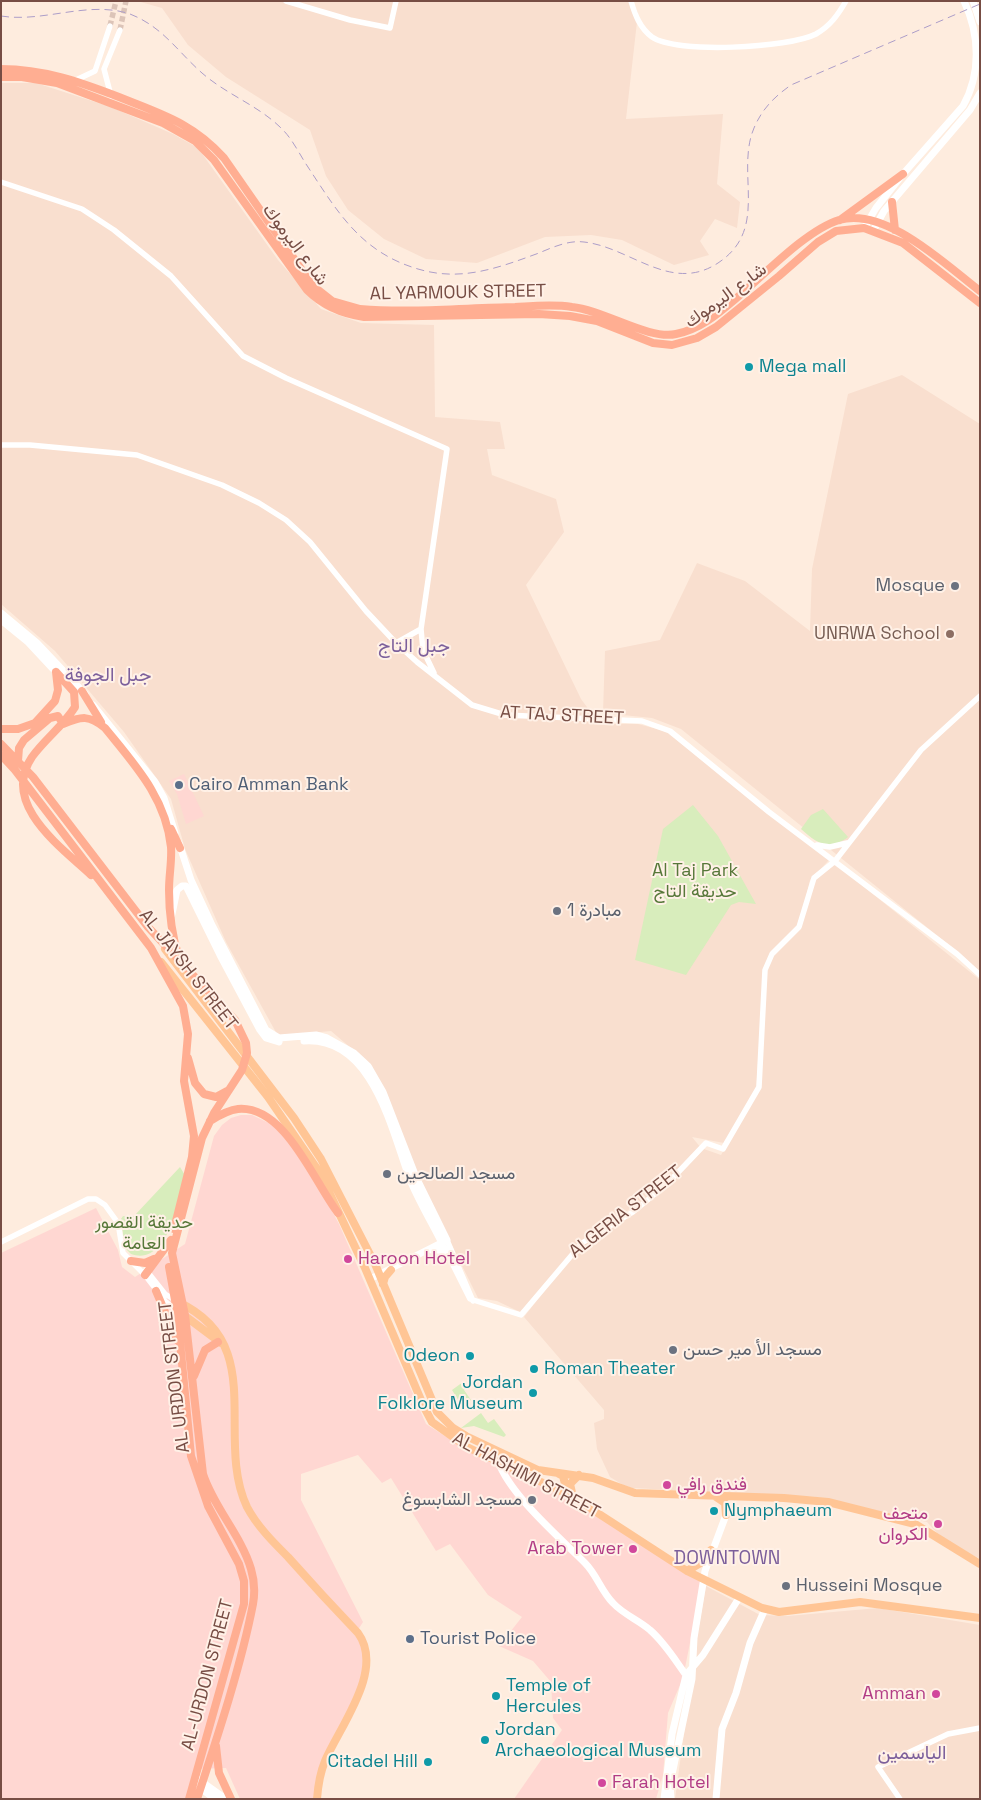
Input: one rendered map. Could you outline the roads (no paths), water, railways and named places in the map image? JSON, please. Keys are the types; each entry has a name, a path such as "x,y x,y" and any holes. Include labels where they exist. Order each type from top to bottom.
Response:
{"highway":[{"name":"AL YARMOUK STREET","path":"1,69 37,71 76,80 181,122 202,136 224,158 313,286 332,301 360,309 560,306 596,311 656,334 676,335 708,321 807,238 839,220 869,219 895,230 915,242 980,291"},
{"name":"شارع اليرموك","path":"1,77 48,80 173,127 195,141 214,160 307,290 325,305 358,316 539,314 570,316 597,321 653,343 672,345 697,338 716,327 822,239 841,230 864,228"},
{"path":"839,220 903,174"},
{"path":"892,202 895,230"},
{"path":"864,228 903,243 980,303"},
{"path":"56,672 76,696 75,707 63,724 32,757 23,777 24,796 28,808 38,824 108,890"},
{"path":"1,729 18,729 35,723 55,701 58,690 56,672"},
{"path":"82,691 106,728 149,782 180,848"},
{"path":"18,761 21,744 43,723 58,716 63,724"},
{"path":"63,724 86,716 106,728"},
{"name":"AL JAYSH STREET","path":"1,744 33,777 148,928"},
{"name":"AL JAYSH STREET","path":"1,755 15,770 108,890 150,948"},
{"path":"165,817 171,850 169,890 173,938 179,960"},
{"name":"AL URDON STREET","path":"148,928 239,1025 246,1043 246,1052 238,1078 210,1121 202,1138 172,1253 179,1302"},
{"name":"AL URDON STREET","path":"150,948 183,1006 187,1023 184,1081 194,1128 194,1148 171,1240 168,1260 179,1302 185,1315 194,1377 198,1446 203,1474 211,1496 246,1557 253,1579 253,1603 218,1732 198,1783"},
{"path":"186,1053 195,1083 204,1094 216,1097 229,1090"},
{"path":"210,1121 222,1114 238,1109 257,1112 274,1122 288,1138 338,1213"},
{"path":"146,1273 171,1240"},
{"path":"134,1264 145,1264 162,1253"},
{"path":"156,1291 180,1348"},
{"name":"AL-URDON STREET","path":"179,1302 177,1311 191,1456 208,1506 239,1564 245,1594 198,1783 197,1799"},
{"path":"194,1377 205,1350 221,1343"},
{"path":"218,1732 216,1753 219,1773 231,1799"},
{"name":"AL-URDON STREET","path":"189,1799 198,1783"}],"main road":[{"path":"864,228 903,174 963,106 971,91 976,74 977,49 975,33 964,1"},
{"path":"972,1 980,22"},
{"path":"873,231 877,222 892,202 977,101 980,93"},
{"path":"1,613 38,643 82,691 155,782 167,806 191,880 264,1026 274,1039"},
{"path":"1,620 28,642 56,672"},
{"path":"172,914 176,892 184,885 188,889 220,955 266,1038 283,1040 316,1038 345,1047 366,1068 381,1093 444,1240"},
{"name":"AL JAYSH STREET","path":"148,928 294,1118 338,1191 378,1273"},
{"name":"AL JAYSH STREET","path":"150,948 290,1127 320,1173 369,1276"},
{"path":"378,1273 444,1240"},
{"path":"369,1276 391,1270 444,1240"},
{"path":"429,1250 439,1250 447,1254"},
{"path":"383,1284 385,1277 391,1270"},
{"name":"AL HASHIMI STREET","path":"378,1273 441,1417 466,1436 511,1459 538,1470 579,1475 635,1493 812,1500 875,1512 915,1524 980,1564"},
{"name":"AL HASHIMI STREET","path":"369,1276 432,1422 461,1443 573,1497 703,1580 764,1609 779,1612 860,1602 980,1618"},
{"path":"179,1302 206,1322 221,1343 232,1368 235,1384 235,1457 241,1492 248,1509 273,1542 358,1633 366,1653 363,1683 326,1760 317,1799"},
{"path":"177,1311 221,1343"},
{"path":"498,1461 504,1476 514,1490 559,1539 591,1569 611,1601 620,1611 649,1629 689,1672"},
{"path":"554,1488 562,1487 565,1484 563,1476 559,1474"},
{"path":"573,1497 570,1484 579,1475"},
{"path":"666,1798 689,1672 703,1580 711,1550 726,1514 725,1503 715,1496"},
{"path":"687,1571 702,1562 711,1550"},
{"path":"689,1672 738,1598"},
{"path":"716,1799 722,1729 736,1693 750,1643 764,1609"},
{"path":"198,1783 215,1799"},
{"path":"198,1783 226,1799"}],"street":[{"path":"286,1 350,20 390,28 396,1"},
{"path":"631,1 640,24 652,37 670,44 727,46 780,44 800,41 826,28 839,14 846,1"},
{"path":"76,80 95,71 110,26"},
{"path":"110,103 111,94 104,69 120,30"},
{"path":"1,182 82,209 114,230 171,276 243,356 286,378 448,449 421,629 423,650 437,677"},
{"name":"AT TAJ STREET","path":"1,445 30,445 137,454 182,469 240,492 286,520 310,542 366,611 396,643 467,702 483,710 524,717 642,721 667,729 769,812 957,954 980,975"},
{"path":"396,643 421,629"},
{"path":"835,861 847,843 921,750 980,696"},
{"path":"815,845 830,847 847,843"},
{"name":"ALGERIA STREET","path":"473,1301 505,1309 517,1315 523,1314 582,1243 633,1212 675,1178 706,1143 723,1149 758,1090 765,970 772,954 784,944 801,922 814,878 835,861"},
{"path":"1,1242 92,1198 105,1204 116,1220 123,1253 146,1273 165,1294 179,1302"},
{"path":"444,1240 447,1254 468,1297 473,1301"},
{"path":"444,1240 473,1301"},
{"path":"146,1273 156,1291 177,1311"},
{"path":"900,1799 878,1767 948,1734 980,1728"}],"tunnel":[{"path":"110,26 116,1"},
{"path":"120,30 126,1"}],"railway":[{"path":"1,16 33,17 98,9 114,10 142,19 169,40 193,65 212,81 264,114 283,130 328,198 352,228 365,241 398,262 434,273 464,274 479,272 524,259 561,244 584,242 618,252 651,266 684,274 701,271 718,263 734,249 743,234 747,217 749,145 757,121 779,94 791,85 980,4"}],"place":[{"name":"Mega mall","path":"749,367"},
{"name":"Mosque","path":"955,586"},
{"name":"UNRWA School","path":"950,634"},
{"name":"Cairo Amman Bank","path":"179,785"},
{"name":"مبادرة 1","path":"557,911"},
{"name":"مسجد الصالحين","path":"387,1174"},
{"name":"Haroon Hotel","path":"348,1259"},
{"name":"مسجد الأ مير حسن","path":"673,1350"},
{"name":"Odeon","path":"470,1356"},
{"name":"Roman Theater","path":"534,1369"},
{"name":"Jordan Folklore Museum","path":"533,1393"},
{"name":"فندق رافي","path":"667,1485"},
{"name":"مسجد الشابسوغ","path":"532,1500"},
{"name":"Nymphaeum","path":"714,1511"},
{"name":"متحف الكروان","path":"938,1524"},
{"name":"Arab Tower","path":"633,1549"},
{"name":"Husseini Mosque","path":"786,1586"},
{"name":"Tourist Police","path":"410,1639"},
{"name":"Amman","path":"936,1694"},
{"name":"Temple of Hercules","path":"496,1696"},
{"name":"Jordan Archaeological Museum","path":"485,1740"},
{"name":"Citadel Hill","path":"428,1762"},
{"name":"Farah Hotel","path":"602,1783"}],"district":[{"name":"جبل التاج","path":"414,647"},
{"name":"جبل الجوفة","path":"108,676"},
{"name":"DOWNTOWN","path":"727,1559"},
{"name":"الياسمين","path":"912,1754"}],"park label":[{"name":"Al Taj Park حديقة التاج","path":"695,881"},
{"name":"حديقة القصور العامة","path":"144,1233"}]}
